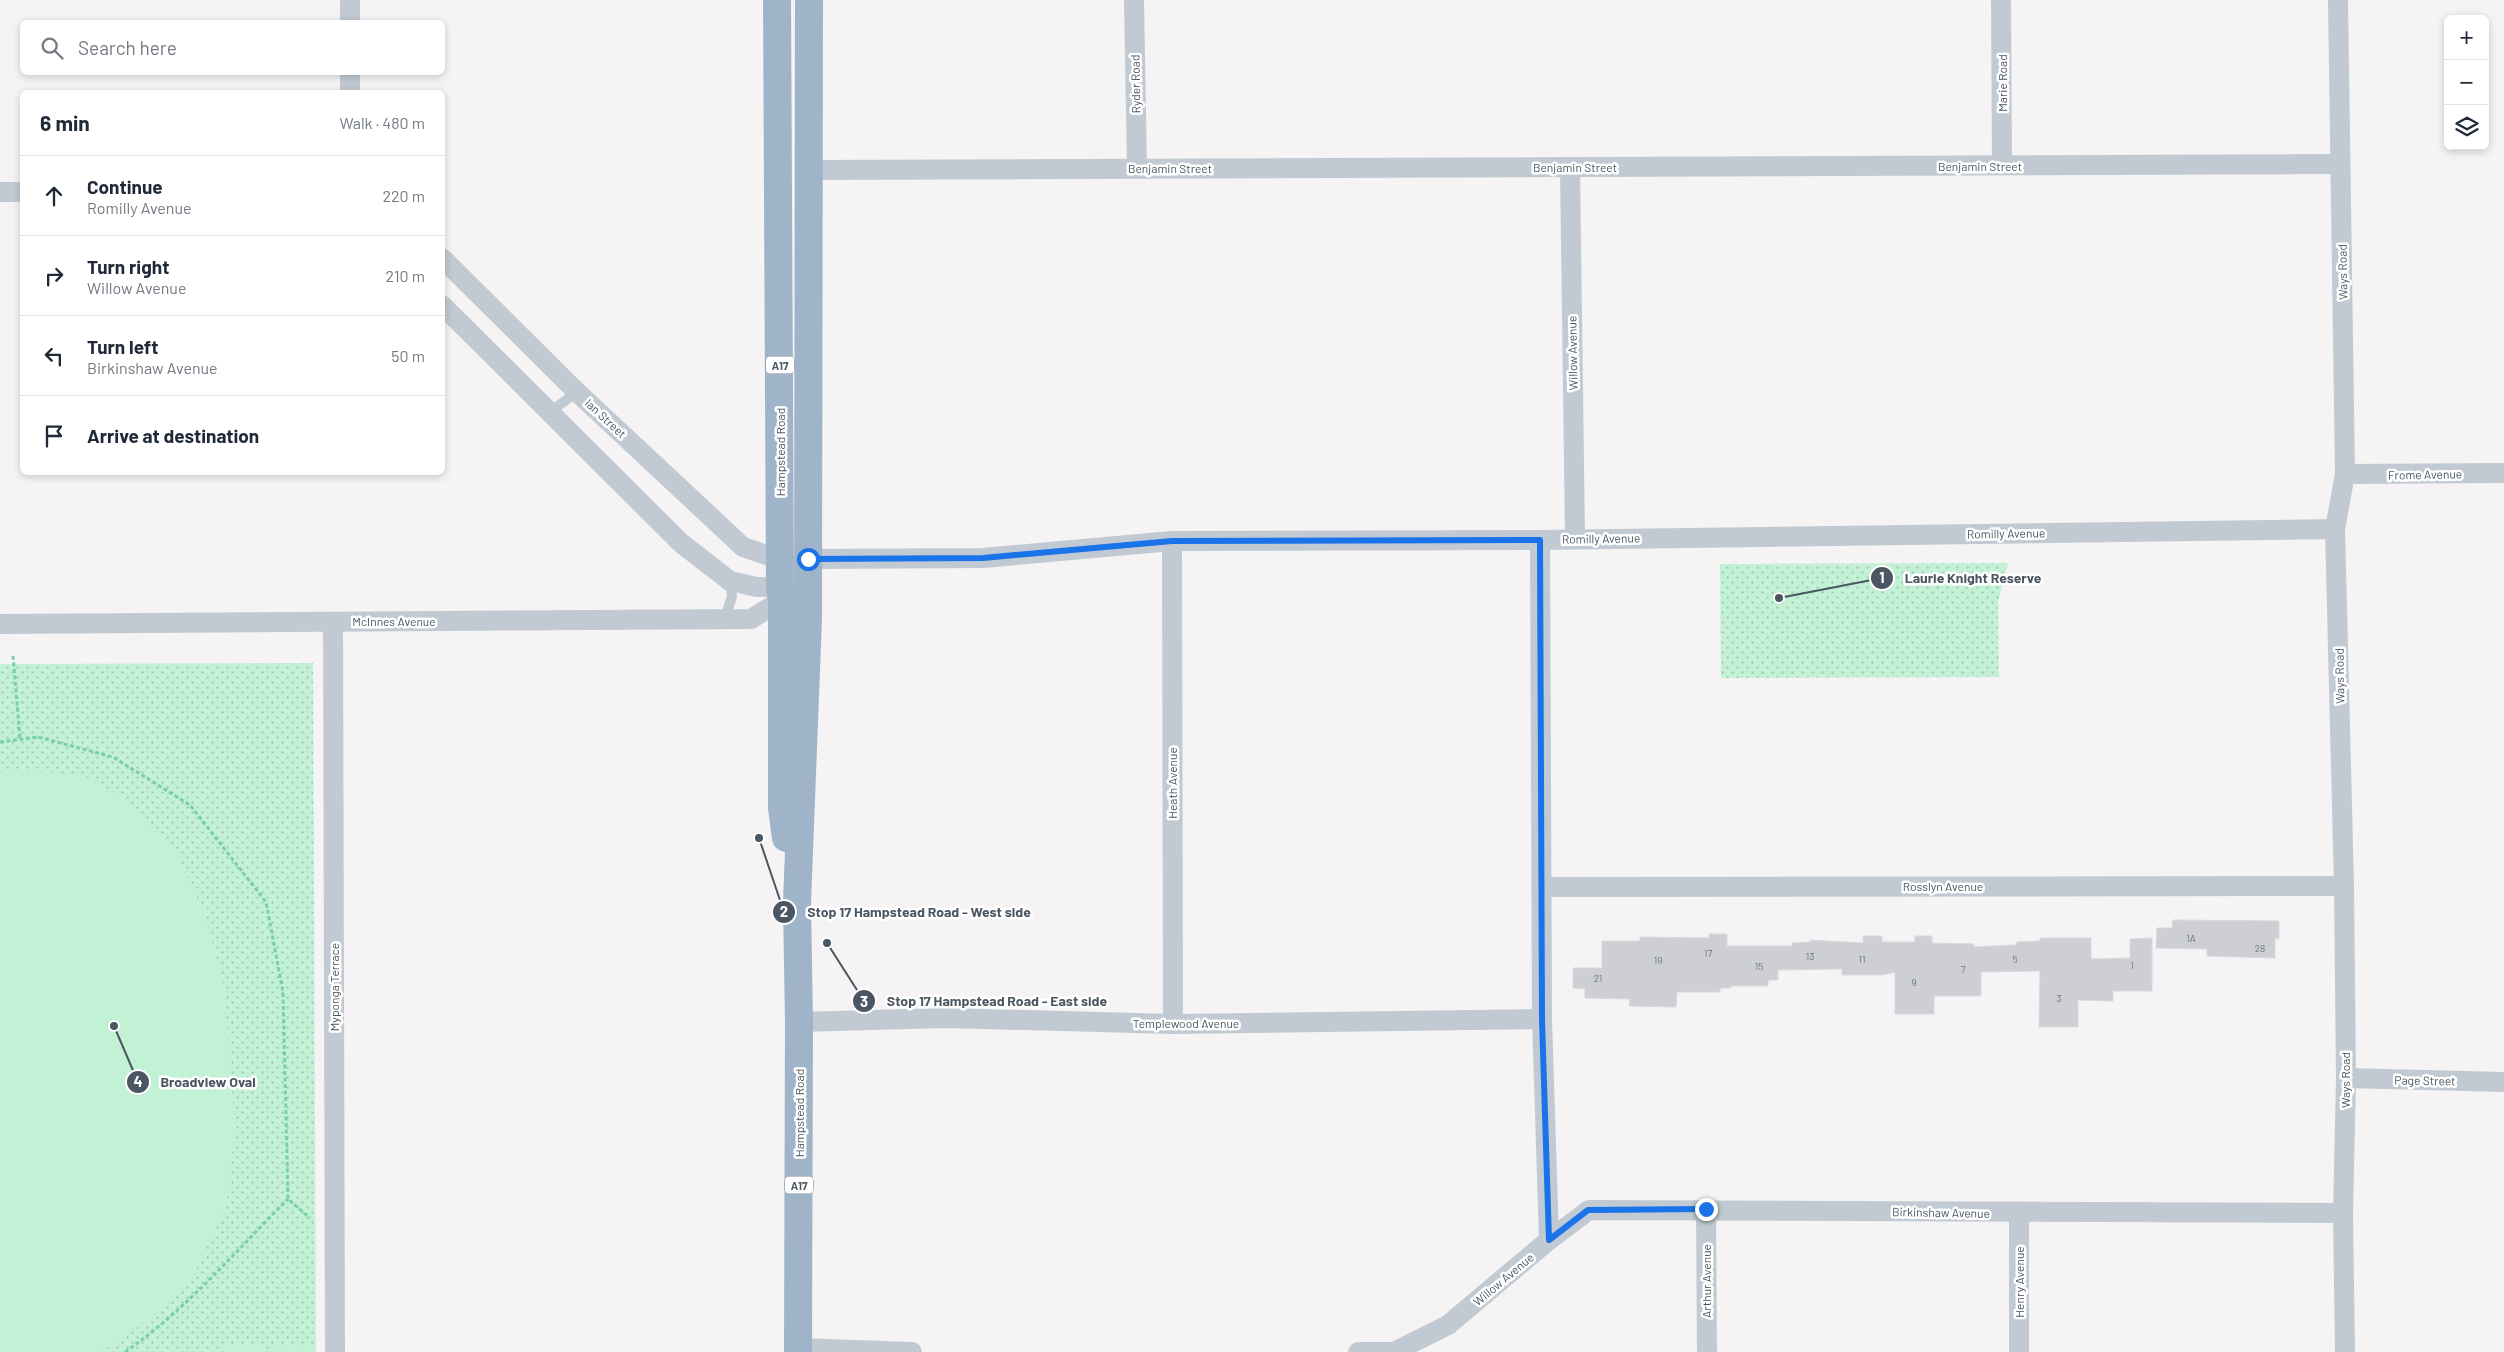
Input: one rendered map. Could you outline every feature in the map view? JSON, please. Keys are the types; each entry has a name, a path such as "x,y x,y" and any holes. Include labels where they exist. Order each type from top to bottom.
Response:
{"highway":[{"name":"Hampstead Road","path":"777,0 782,808 797,903"},
{"name":"Hampstead Road","path":"798,1350 799,1022 797,903 808,619 809,0"},
{"path":"777,170 809,170"},
{"path":"781,560 808,559"},
{"path":"808,559 781,594 808,619"}],"street":[{"path":"350,0 350,20"},
{"name":"Ryder Road","path":"1134,0 1137,169"},
{"name":"Marie Road","path":"2001,0 2002,166"},
{"name":"Ways Road","path":"2338,0 2345,474 2335,529 2344,886 2346,1078 2343,1213 2345,1352"},
{"path":"350,75 350,90"},
{"name":"Benjamin Street","path":"809,170 2340,164"},
{"name":"Willow Avenue","path":"1570,167 1575,538"},
{"path":"0,192 20,192"},
{"name":"Ian Street","path":"445,261 577,392 743,547 781,560"},
{"path":"445,308 682,543 730,581 781,594"},
{"name":"Frome Avenue","path":"2345,474 2504,473"},
{"name":"Romilly Avenue","path":"808,559 983,558 1172,541 1540,540 1575,538 2335,529"},
{"path":"1540,540 1543,887 1542,1020 1549,1240"},
{"name":"Heath Avenue","path":"1172,541 1173,1024"},
{"name":"McInnes Avenue","path":"0,624 751,619 781,594"},
{"name":"Myponga Terrace","path":"333,622 336,1352"},
{"name":"Rosslyn Avenue","path":"1543,887 2344,886"},
{"name":"Templewood Avenue","path":"799,1022 986,1018 1173,1024 1542,1020"},
{"name":"Page Street","path":"2346,1078 2504,1082"},
{"name":"Arthur Avenue","path":"1706,1209 1706,1352"},
{"name":"Birkinshaw Avenue","path":"1549,1240 1588,1210 2343,1213"},
{"name":"Henry Avenue","path":"2019,1213 2019,1352"},
{"name":"Willow Avenue","path":"1394,1352 1448,1325 1549,1240"},
{"path":"798,1350 912,1352"},
{"path":"1358,1352 1394,1352"}],"lane":[{"path":"551,411 577,392"},
{"path":"724,620 732,597 730,581"}],"path":[{"path":"13,656 20,738"},
{"path":"0,742 38,736 113,757 190,805 266,902 283,992 288,1199 184,1305 149,1335 125,1352"},
{"path":"288,1199 310,1218"}],"green space":[{"path":"2008,563 1998,602 1999,677 1721,678 1720,564"},
{"path":"313,663 316,1352 0,1352 0,664"},
{"path":"10,769 82,775 127,800 177,854 205,915 225,991 235,1131 226,1207 191,1280 147,1321 100,1352 0,1352 0,772"},
{"path":"226,1344 265,1344 264,1352 225,1352"},
{"path":"273,1344 312,1345 312,1352 273,1352"}],"building":[{"path":"2173,920 2279,921 2279,939 2275,938 2275,958 2207,956 2207,949 2156,948 2157,928 2172,928"},
{"path":"1709,934 1727,934 1727,946 1792,946 1792,943 1810,942 1810,940 1863,943 1863,936 1882,936 1882,942 1915,942 1915,936 1932,936 1932,943 1974,944 1974,947 2016,945 2017,942 2040,941 2040,938 2091,938 2091,959 2130,958 2130,939 2152,938 2152,991 2113,991 2113,1001 2078,1000 2078,1027 2039,1027 2040,971 1981,972 1981,996 1934,996 1934,1014 1895,1014 1895,972 1883,975 1842,975 1842,969 1778,970 1778,980 1768,980 1768,986 1731,986 1731,988 1720,988 1720,992 1677,992 1676,1007 1629,1006 1630,999 1585,998 1585,989 1573,988 1573,968 1602,968 1602,941 1640,941 1640,937 1709,938"}],"place":[{"name":"Laurie Knight Reserve","path":"1779,598"},
{"name":"Stop 17 Hampstead Road - West side","path":"759,838"},
{"name":"Stop 17 Hampstead Road - East side","path":"827,943"},
{"name":"Broadview Oval","path":"114,1026"}],"route":[{"path":"808,559 983,558 1172,541 1540,540 1543,887 1542,1020 1549,1240 1588,1210 1706,1209"}]}
